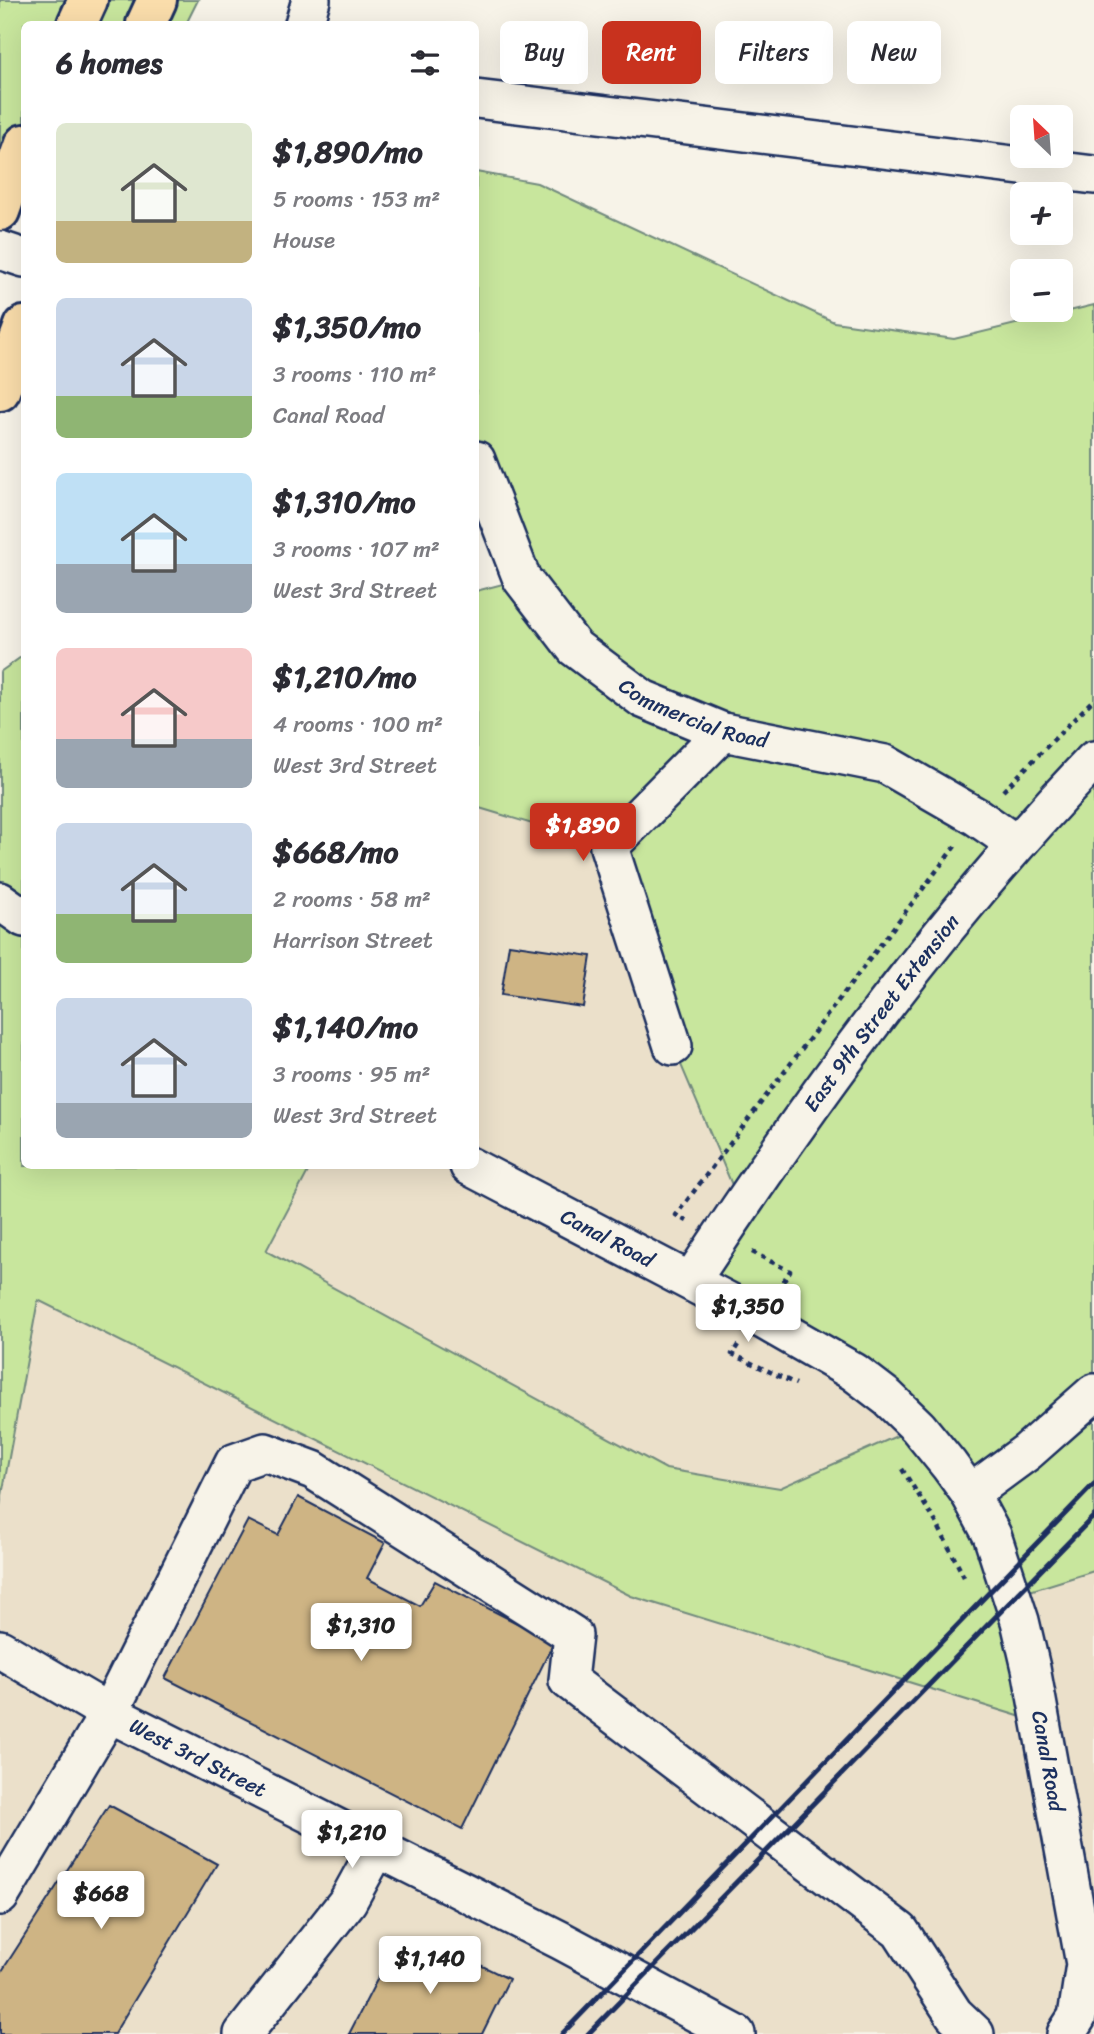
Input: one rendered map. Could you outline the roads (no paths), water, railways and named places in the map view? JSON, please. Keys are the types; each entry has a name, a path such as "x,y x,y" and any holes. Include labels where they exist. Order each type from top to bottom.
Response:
{"highway":[{"path":"78,21 88,0"},
{"path":"147,21 157,0"},
{"path":"0,211 21,152"},
{"path":"0,391 21,334"}],"street":[{"path":"305,21 311,0"},
{"path":"479,99 1094,175"},
{"path":"0,250 21,257"},
{"name":"Commercial Road","path":"479,468 522,579 575,648 643,699 723,732 886,764 977,817 1016,844"},
{"path":"673,1046 608,847 723,732"},
{"name":"East 9th Street Extension","path":"691,1281 785,1142 902,983 1016,844 1094,760"},
{"path":"0,901 21,916"},
{"name":"Canal Road","path":"475,1169 691,1281 854,1372 888,1398 918,1427 970,1494 992,1535 1031,1668 1085,1964 1077,2017 1066,2034"},
{"path":"970,1494 1027,1451 1094,1393"},
{"path":"0,1896 108,1713 234,1463 265,1452 313,1470 573,1634 568,1680 901,1931 954,2014 975,2034"},
{"name":"West 3rd Street","path":"0,1649 108,1713 559,1940 736,2034"},
{"path":"243,2034 348,1901 376,1850"}],"railway":[{"path":"562,2034 1094,1484"},
{"path":"588,2034 1094,1516"}]}
